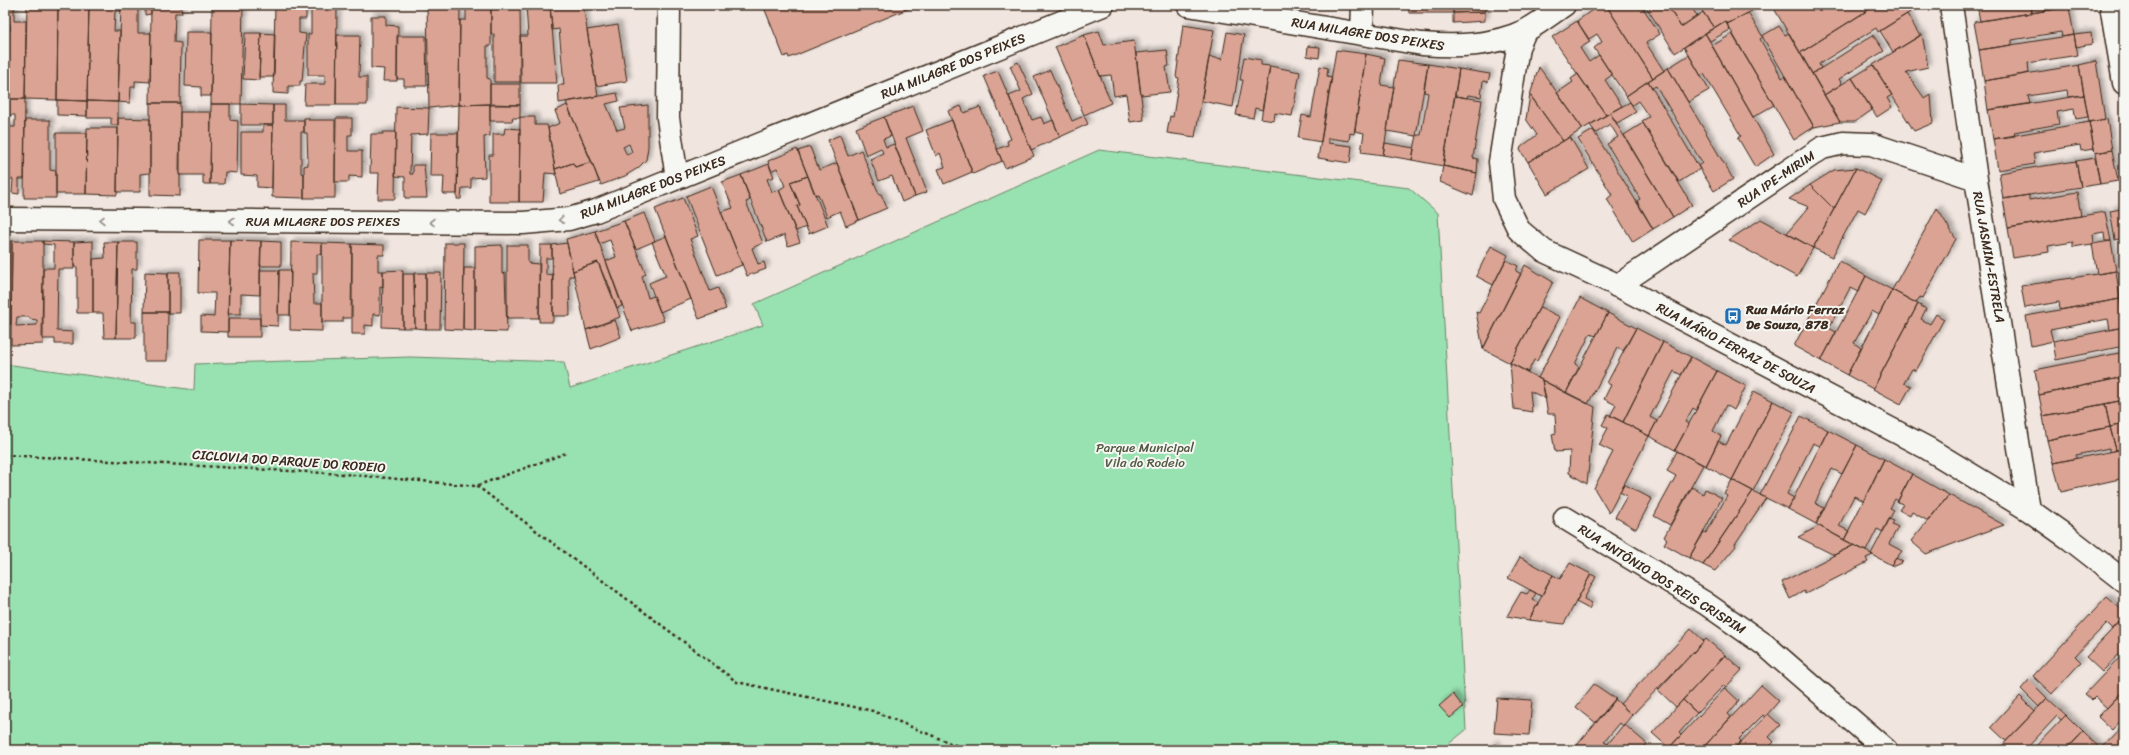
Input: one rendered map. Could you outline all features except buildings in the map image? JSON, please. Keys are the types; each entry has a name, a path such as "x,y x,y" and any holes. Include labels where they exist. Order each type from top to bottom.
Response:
{"street":[{"path":"669,5 668,118 677,178"},
{"name":"RUA MILAGRE DOS PEIXES","path":"5,219 536,222 569,219 677,178 1103,5"},
{"name":"RUA MILAGRE DOS PEIXES","path":"1188,5 1362,34 1452,47 1487,43 1525,31 1564,5"},
{"path":"1362,34 1363,5"},
{"name":"RUA JASMIM-ESTRELA","path":"1951,5 1976,179 2029,510"},
{"path":"2111,5 2124,83"},
{"name":"RUA MÁRIO FERRAZ DE SOUZA","path":"1525,31 1518,47 1502,142 1500,168 1504,199 1520,230 1544,251 1617,286 1927,448 2029,510 2070,539 2124,581"},
{"name":"RUA IPE-MIRIM","path":"1617,286 1822,148 1843,144 1871,144 1976,179"},
{"name":"RUA ANTÔNIO DOS REIS CRISPIM","path":"1565,518 1705,603 1765,646 1886,750"}],"path":[{"name":"CICLOVIA DO PARQUE DO RODEIO","path":"5,455 343,474 476,486 566,453"},
{"path":"476,486 737,682 873,711 967,750"}],"green space":[{"name":"Parque Municipal Vila do Rodeio","path":"1099,150 1409,188 1438,213 1466,730 1441,750 5,750 5,364 194,390 195,364 410,357 564,362 570,388 763,325 754,304"}],"place":[{"name":"Rua Mário Ferraz De Souza, 878","path":"1733,316"}]}
